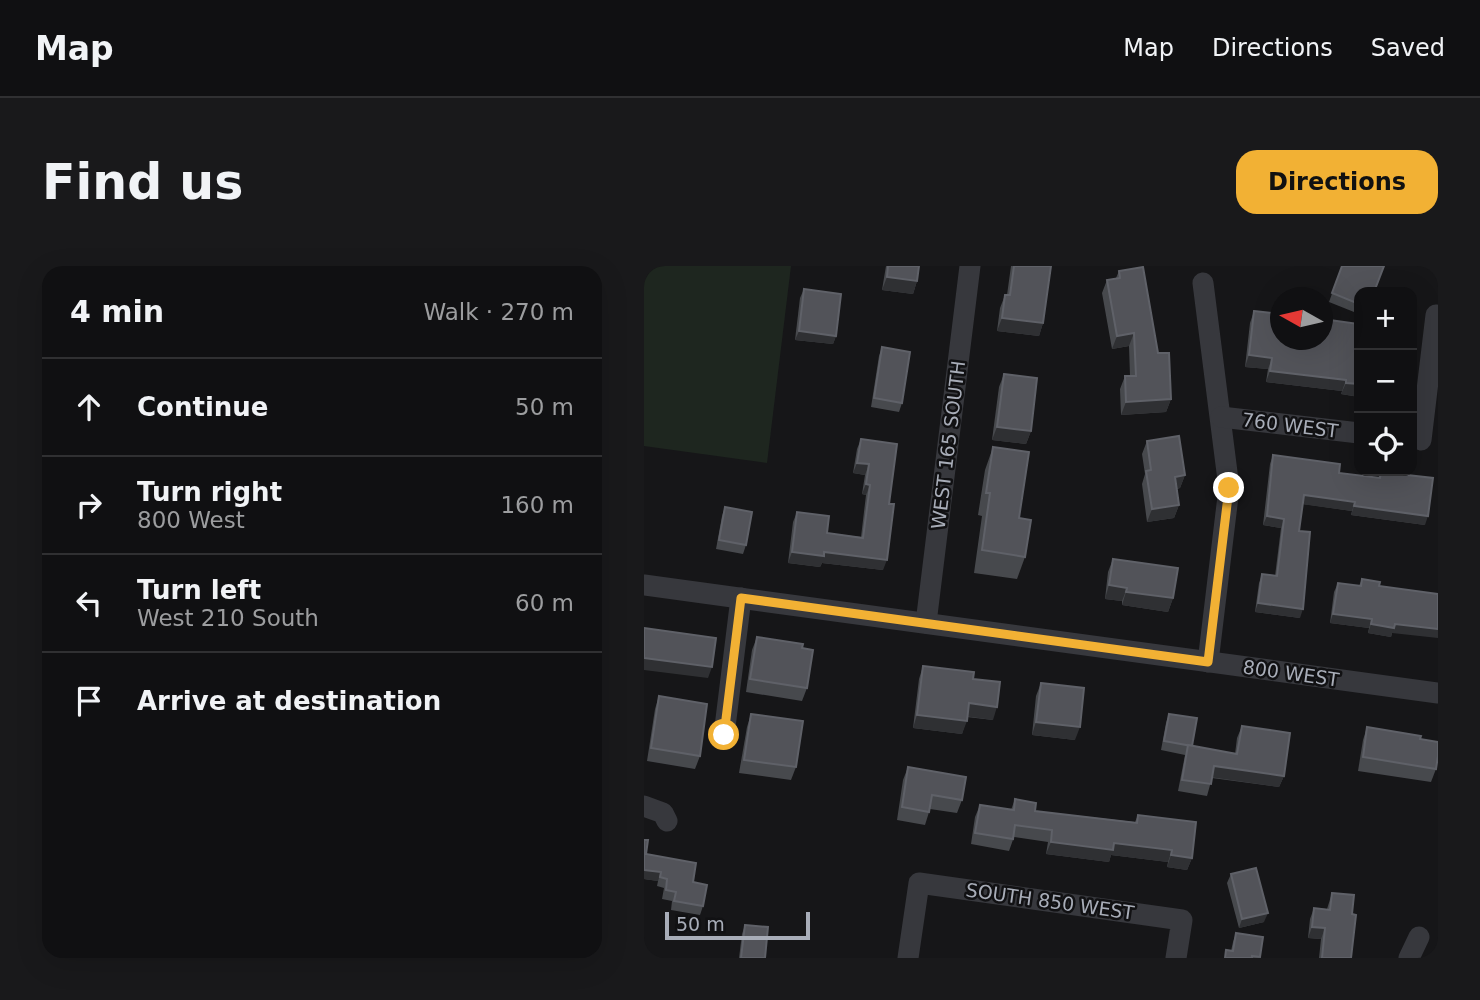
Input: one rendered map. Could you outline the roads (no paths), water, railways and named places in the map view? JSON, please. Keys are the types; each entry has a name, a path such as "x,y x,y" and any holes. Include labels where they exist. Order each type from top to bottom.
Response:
{"street":[{"name":"WEST 165 SOUTH","path":"926,623 970,266"},
{"path":"1203,283 1229,488 1208,662"},
{"path":"1424,441 1436,315"},
{"name":"760 WEST","path":"1221,417 1354,432"},
{"name":"800 WEST","path":"644,585 1438,693"},
{"path":"724,735 741,598"},
{"path":"644,806 663,813 667,821"},
{"name":"SOUTH 850 WEST","path":"908,958 919,883 1182,920 1177,958"},
{"path":"1409,958 1419,937"}]}
